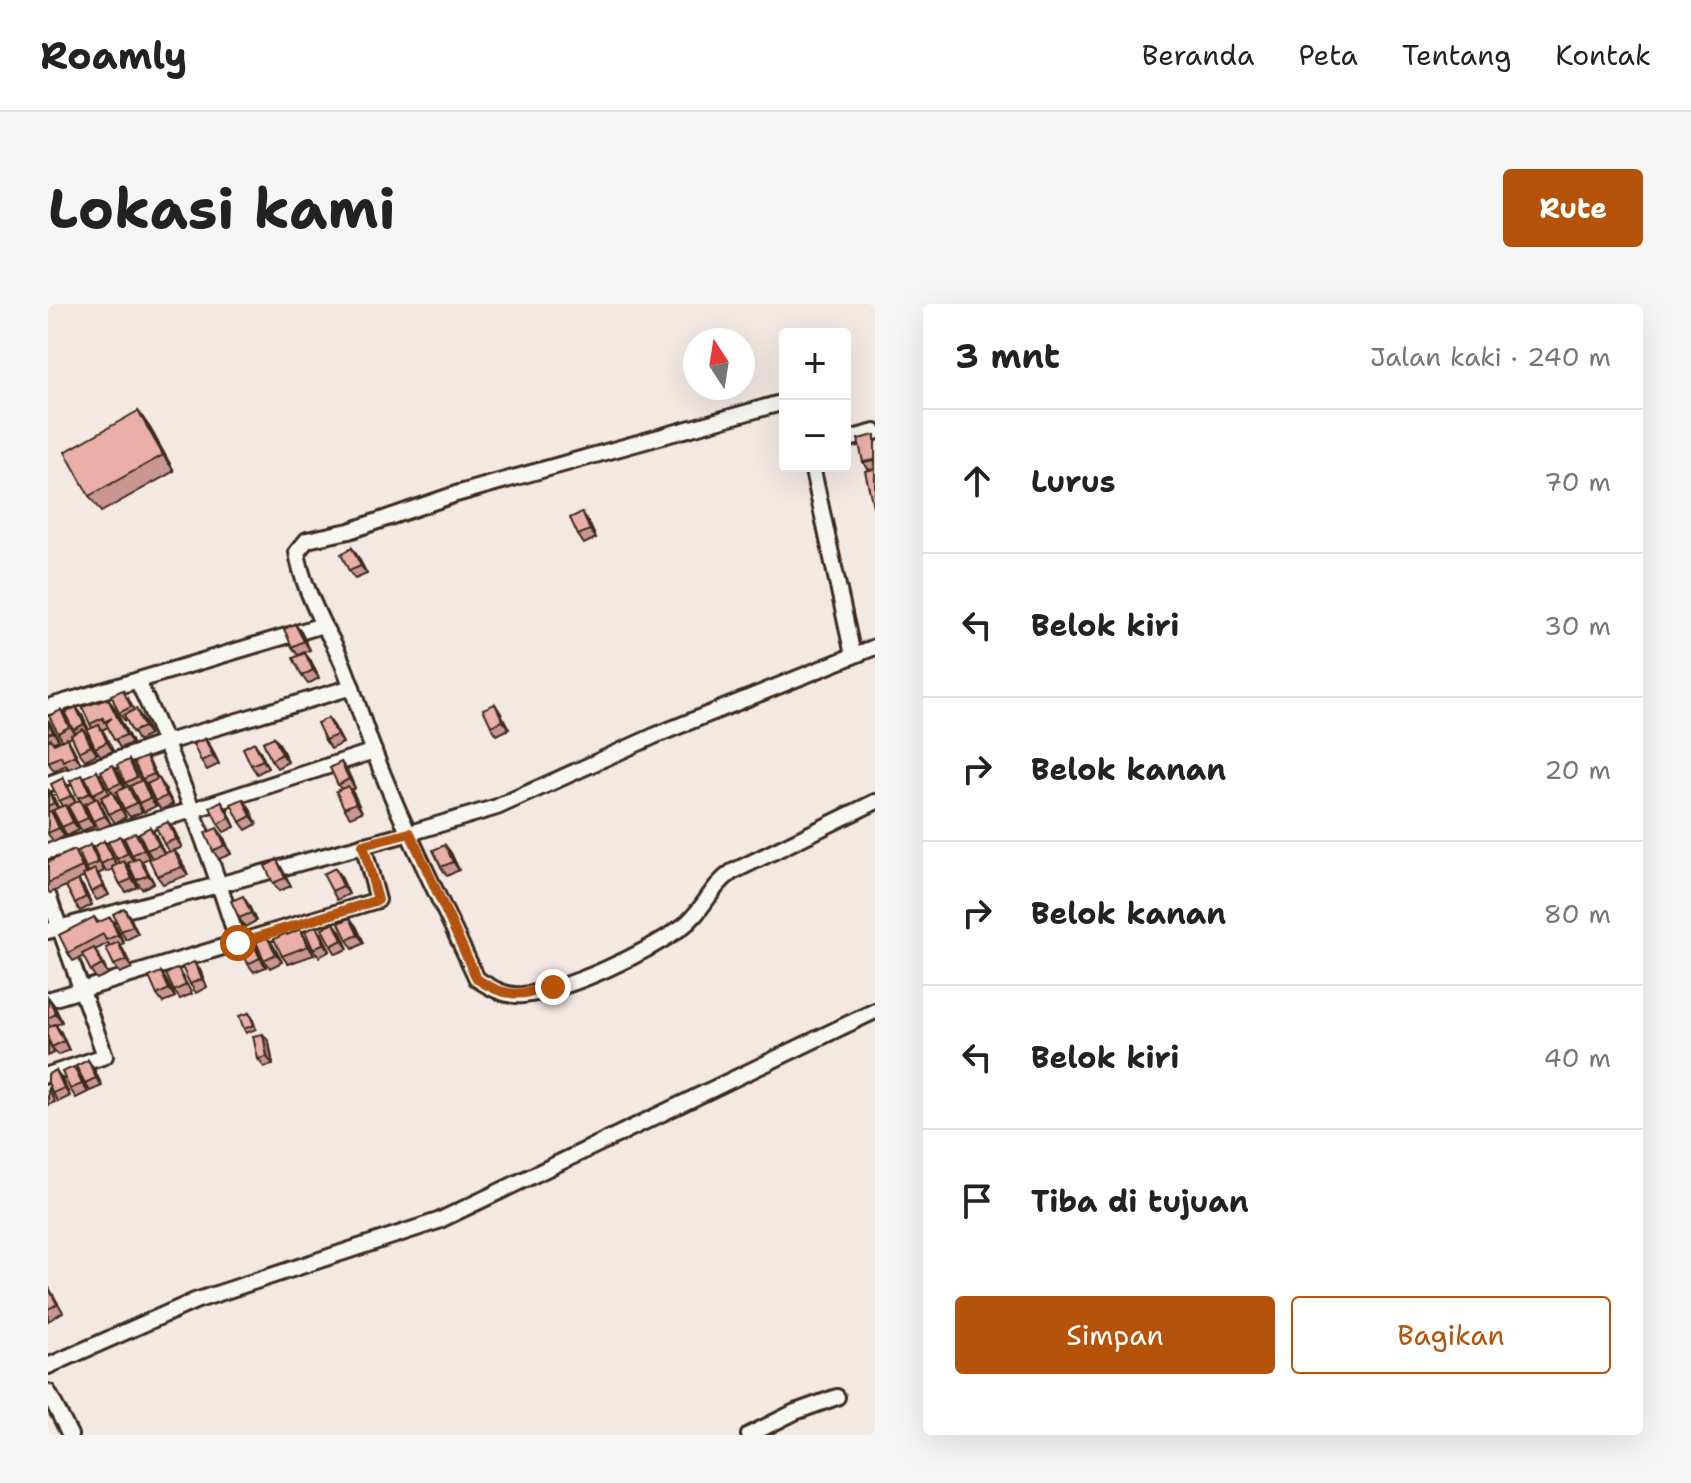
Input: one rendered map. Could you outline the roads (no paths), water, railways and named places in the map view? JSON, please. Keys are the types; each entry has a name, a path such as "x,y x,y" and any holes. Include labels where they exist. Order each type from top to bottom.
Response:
{"street":[{"path":"777,404 456,494 349,531 307,540 297,552 298,560 304,582 331,637 374,751 410,833 477,979 492,989 522,995 590,975 626,959 683,927 696,915 718,882 732,872 875,802"},
{"path":"851,438 875,432"},
{"path":"813,472 853,655"},
{"path":"48,707 323,625"},
{"path":"54,929 497,807 654,736 875,647"},
{"path":"138,682 167,742 238,943"},
{"path":"48,784 167,742 352,687"},
{"path":"48,851 193,810 374,751"},
{"path":"48,1000 378,900 363,845"},
{"path":"48,895 54,929 105,1056 48,1075"},
{"path":"48,1366 195,1301 438,1221 875,1011"},
{"path":"48,1392 70,1435"},
{"path":"749,1435 795,1412 837,1397"}]}
